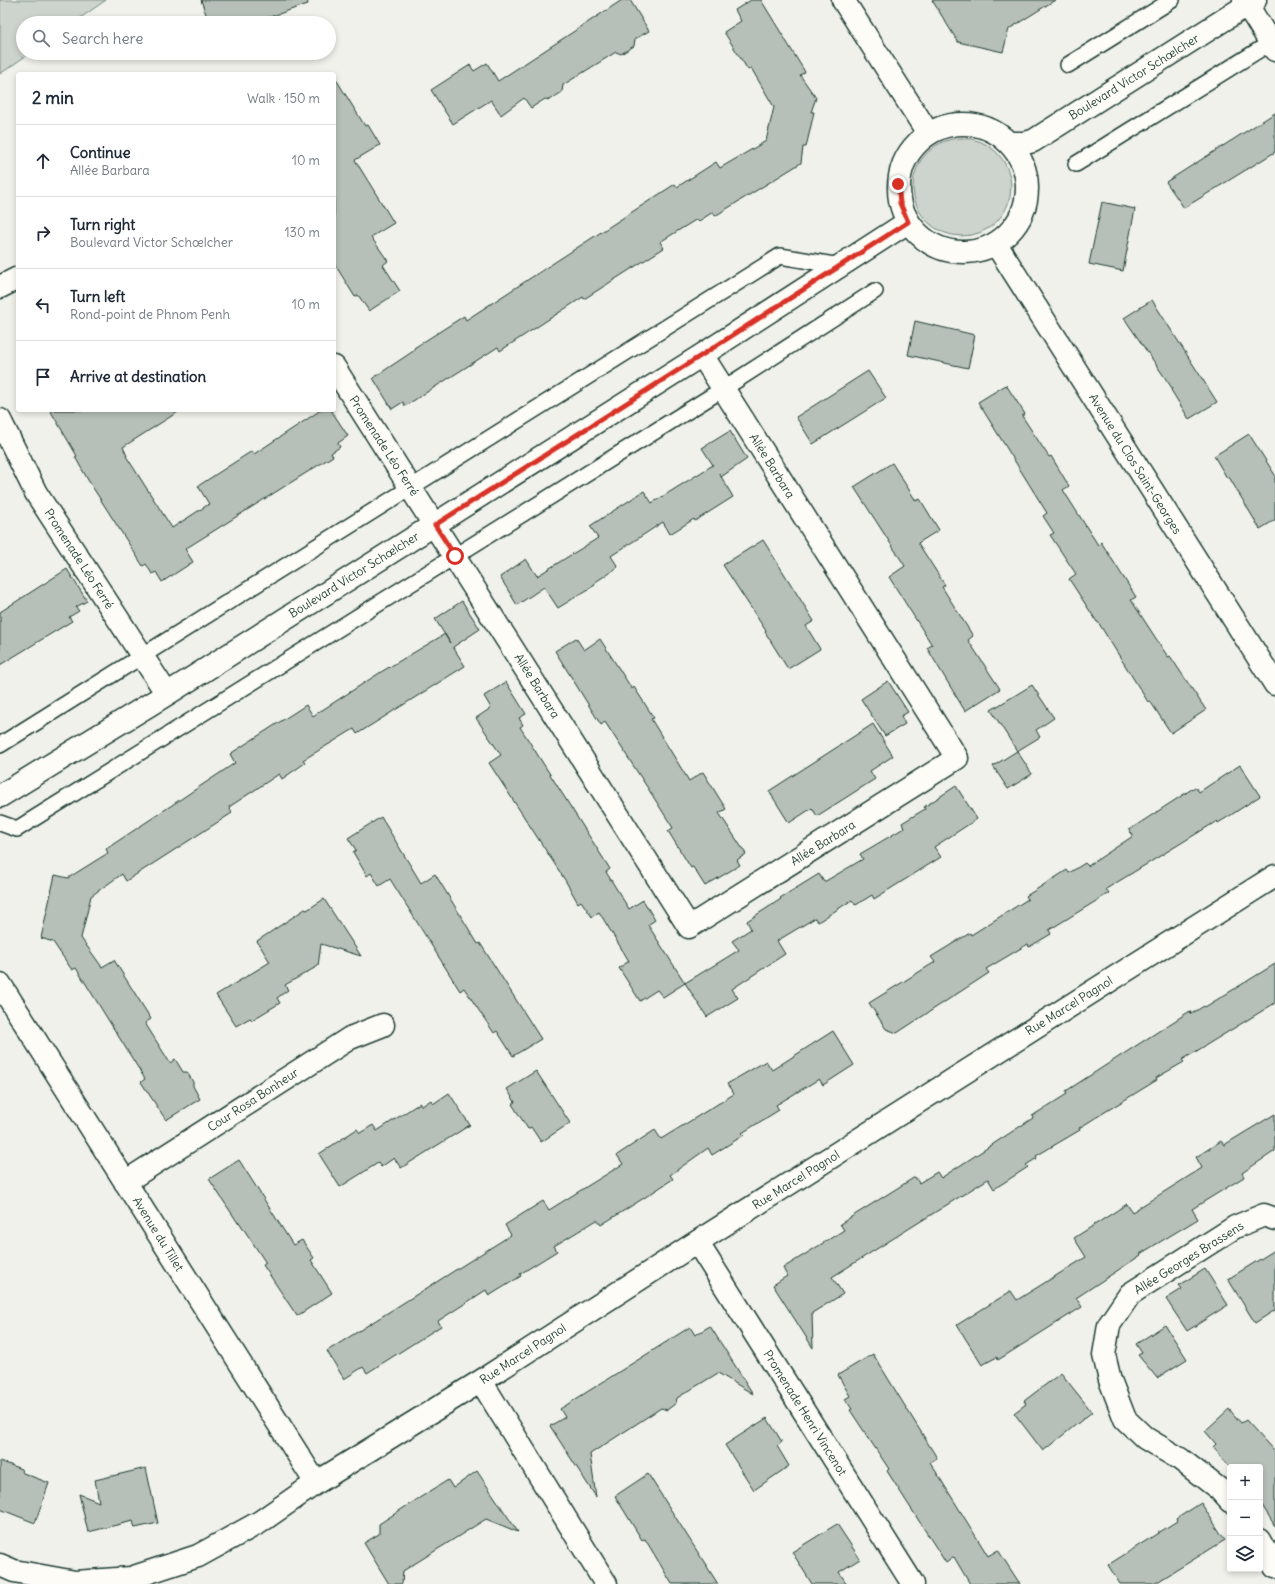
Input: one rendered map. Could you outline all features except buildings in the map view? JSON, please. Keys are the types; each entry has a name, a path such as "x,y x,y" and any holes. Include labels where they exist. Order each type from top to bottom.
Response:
{"street":[{"path":"843,0 928,133"},
{"path":"1249,2 1274,44"},
{"name":"Boulevard Victor Schœlcher","path":"1009,143 1025,143 1033,140 1249,2"},
{"path":"961,123 979,125 995,132 1009,143 1020,158 1026,177 1027,196 1022,215 1011,231 996,244 977,251 957,252 938,248 921,237 908,222 900,203 898,184 903,164 912,147 928,133 944,126 961,123"},
{"name":"Boulevard Victor Schœlcher","path":"0,796 167,694 435,525 908,222"},
{"name":"Avenue du Clos Saint-Georges","path":"996,244 1275,684"},
{"path":"0,287 16,279"},
{"name":"Allée Barbara","path":"435,525 689,927 957,758 702,355"},
{"name":"Promenade Léo Ferré","path":"336,370 435,525"},
{"name":"Promenade Léo Ferré","path":"0,420 36,493 167,694"},
{"name":"Rue Marcel Pagnol","path":"8,1573 75,1582 131,1578 198,1556 260,1522 316,1483 481,1381 697,1242 1275,876"},
{"name":"Avenue du Tillet","path":"0,984 316,1483"},
{"name":"Cour Rosa Bonheur","path":"125,1182 350,1038 383,1025"},
{"name":"Allée Georges Brassens","path":"1229,1500 1219,1489 1180,1460 1145,1438 1125,1419 1110,1380 1104,1355 1109,1324 1130,1294 1235,1227 1264,1215 1275,1219"},
{"name":"Promenade Henri Vincenot","path":"697,1242 913,1584"},
{"path":"481,1381 606,1584"},
{"path":"1263,1545 1275,1567"}],"lane":[{"path":"1068,66 1172,0"},
{"path":"1076,164 1274,44"},
{"path":"0,745 780,256 840,266"},
{"path":"0,823 17,829 723,389 875,292"}],"shaded area":[{"path":"0,0 106,0 83,16 16,16 16,60 20,60 0,74"},
{"path":"962,138 972,139 989,146 1003,160 1010,177 1010,197 1003,214 989,228 972,235 962,236 952,235 935,228 921,214 914,197 913,187 914,177 921,160 935,146 952,139"}],"route":[{"path":"455,556 435,525 908,222 900,203 898,184"}]}
